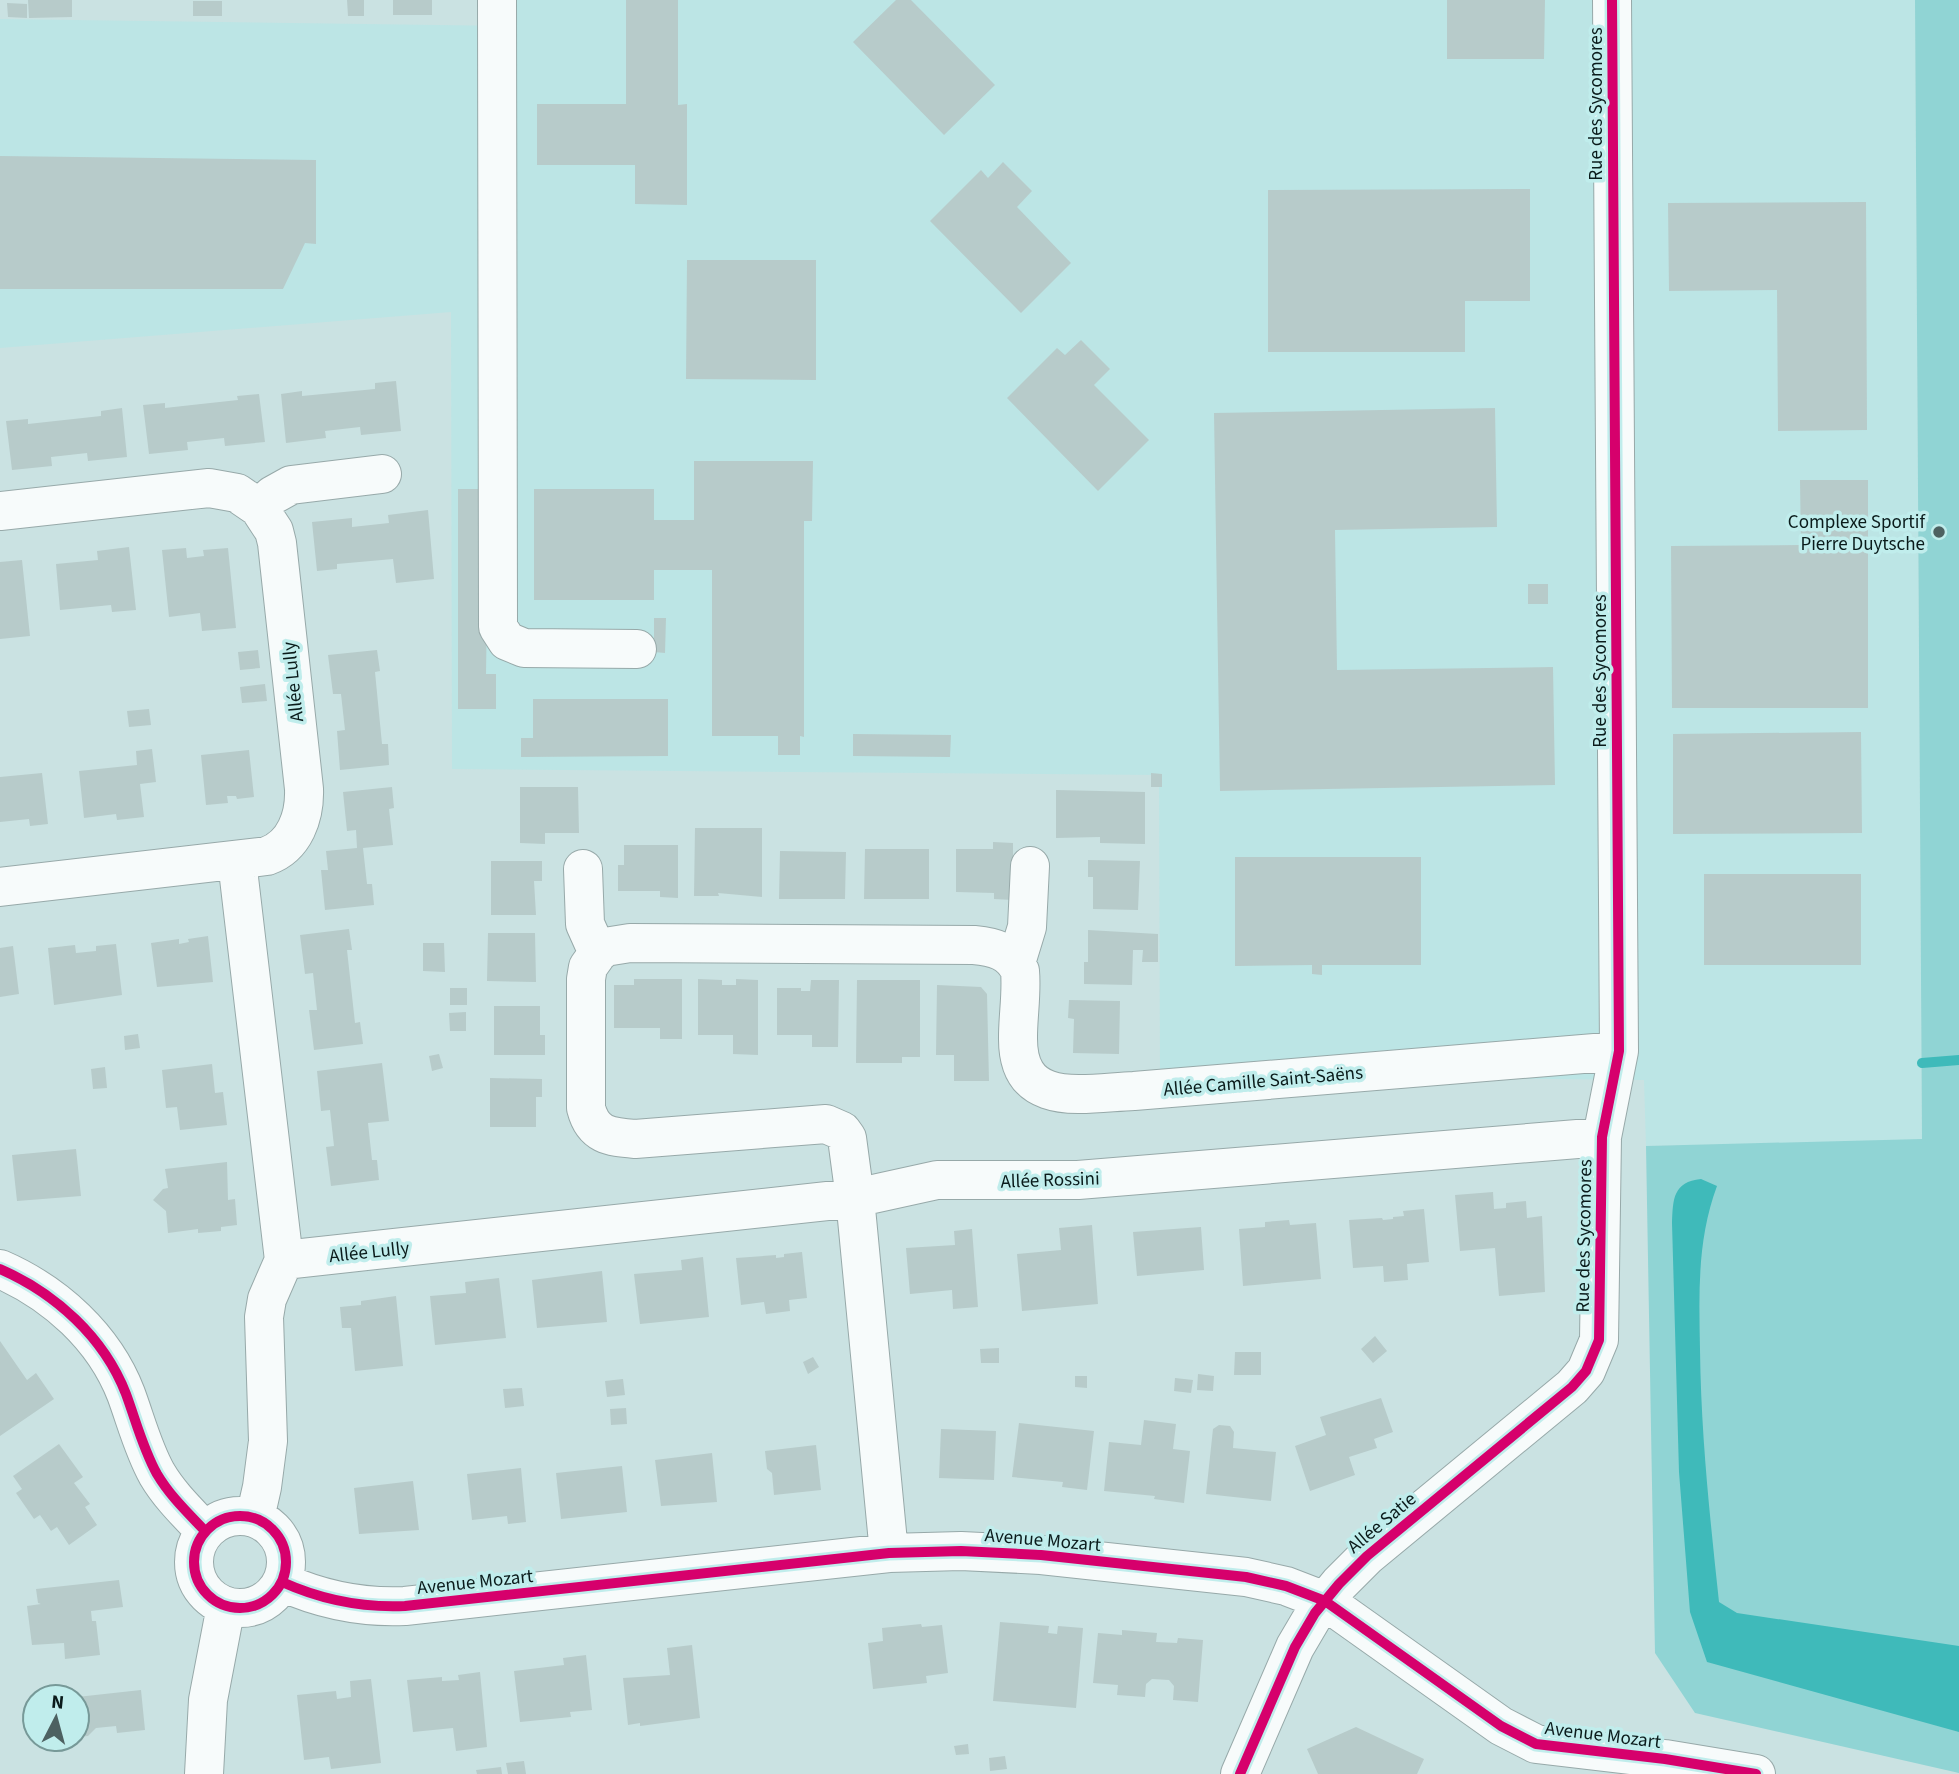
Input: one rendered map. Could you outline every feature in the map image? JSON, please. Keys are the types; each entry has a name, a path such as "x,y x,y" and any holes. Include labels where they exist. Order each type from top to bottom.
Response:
{"street":[{"path":"497,0 498,627 507,642 524,648 637,649"},
{"name":"Rue des Sycomores","path":"1599,1340 1602,1137 1619,1051 1612,0"},
{"path":"0,511 209,488 237,494 259,508 273,495 291,485 382,474"},
{"name":"Allée Lully","path":"0,887 267,856 283,847 298,827 304,803 276,543 274,531 259,508"},
{"path":"237,861 284,1260 267,1299 264,1317 268,1430 262,1487 255,1518"},
{"name":"Allée Camille Saint-Saëns","path":"1031,866 1027,927 1016,963 1021,980 1018,1052 1029,1079 1038,1086 1061,1093 1134,1091 1619,1051"},
{"path":"583,869 585,924 598,953"},
{"path":"889,1553 847,1138 842,1131 826,1124 635,1139 607,1136 597,1130 589,1120 586,1108 588,967 606,947 630,943 974,945 1001,950 1016,963"},
{"name":"Allée Rossini","path":"855,1198 937,1181 1078,1180 1602,1137"},
{"name":"Allée Lully","path":"284,1260 855,1198"},
{"path":"0,1269 54,1298 99,1347 119,1378 158,1476 169,1493 205,1531"},
{"name":"Allée Satie","path":"1240,1774 1295,1647 1325,1601 1367,1556 1572,1387 1586,1371 1599,1340"},
{"path":"232,1517 255,1518 275,1531 283,1544 286,1560 282,1582 272,1596 258,1605 242,1608 226,1606 205,1592 197,1578 197,1546 205,1531 218,1522 232,1517"},
{"name":"Avenue Mozart","path":"282,1582 330,1600 369,1606 405,1606 889,1553 980,1551 1077,1558 1246,1577 1295,1589 1325,1601 1501,1726 1526,1740 1552,1747 1665,1759 1753,1774"},
{"path":"204,1774 208,1700 226,1606"}],"shaded area":[{"path":"513,0 1915,0 1922,1140 1646,1146 1644,1080 1160,1075 1159,775 452,769 451,312 0,348 0,19 513,26"},
{"name":"Complexe Sportif Pierre Duytsche","path":"1915,0 1959,0 1959,1773 1695,1713 1655,1653 1646,1146 1922,1139"},
{"path":"1701,1179 1717,1186 1706,1226 1699,1308 1704,1445 1719,1602 1737,1613 1959,1646 1959,1732 1707,1662 1690,1612 1679,1472 1672,1223 1676,1193 1685,1184"}],"building":[{"path":"28,0 72,0 72,17 29,18"},
{"path":"347,0 364,0 364,16 348,16"},
{"path":"393,0 432,0 432,15 393,15"},
{"path":"626,0 678,0 678,105 687,104 687,205 635,204 635,165 537,165 537,104 626,104"},
{"path":"896,0 911,0 995,85 944,135 853,42"},
{"path":"1447,0 1545,0 1544,59 1447,59"},
{"path":"193,1 222,1 222,16 193,16"},
{"path":"7,3 27,4 27,18 8,17"},
{"path":"0,156 316,160 316,244 305,243 283,289 0,289"},
{"path":"1003,162 1032,191 1017,207 1071,263 1021,313 930,221 981,170 988,178"},
{"path":"1530,189 1530,301 1465,301 1465,352 1268,352 1268,190"},
{"path":"1866,202 1867,430 1778,431 1777,290 1669,291 1668,203"},
{"path":"687,260 816,260 816,380 686,379"},
{"path":"1081,340 1110,369 1094,385 1149,440 1098,491 1007,398 1057,348 1065,355"},
{"path":"396,381 401,431 361,435 360,427 325,431 326,438 286,443 281,394 302,391 302,396 375,389 375,383"},
{"path":"259,394 265,442 225,446 224,438 187,442 188,450 149,454 143,405 165,403 165,408 238,400 237,396"},
{"path":"122,408 127,457 88,461 87,453 51,457 52,466 12,470 6,421 28,419 28,424 101,416 101,411"},
{"path":"1495,408 1497,527 1335,530 1337,670 1553,667 1555,785 1220,791 1214,413"},
{"path":"694,461 813,461 812,521 804,521 804,737 800,736 800,755 778,755 778,736 712,736 712,570 654,570 654,600 534,600 534,489 654,489 654,520 694,520"},
{"path":"1800,480 1868,480 1868,708 1672,708 1671,546 1801,545"},
{"path":"458,489 481,489 487,607 486,674 496,674 496,709 458,709"},
{"path":"428,510 434,579 396,583 393,559 337,564 337,569 317,571 312,522 352,518 352,527 389,523 388,515"},
{"path":"129,547 136,610 112,612 111,605 60,610 56,564 98,560 97,551"},
{"path":"186,548 187,558 204,556 203,550 228,548 236,628 202,631 200,613 169,617 162,550"},
{"path":"22,560 30,636 0,639 0,562"},
{"path":"1528,584 1548,584 1548,604 1528,604"},
{"path":"654,618 666,618 665,653 654,652"},
{"path":"258,650 260,668 240,670 238,652"},
{"path":"377,650 380,671 375,672 382,744 388,744 389,765 340,770 337,731 345,730 341,694 333,694 328,655"},
{"path":"265,684 267,701 242,703 240,687"},
{"path":"533,699 668,699 668,756 521,757 521,738 533,738"},
{"path":"149,709 151,725 129,727 127,711"},
{"path":"1861,732 1862,833 1673,834 1673,734"},
{"path":"853,734 951,735 950,757 853,756"},
{"path":"152,749 156,782 140,784 144,817 117,820 116,814 84,818 79,771 137,765 136,751"},
{"path":"249,750 254,797 237,799 236,796 227,796 228,803 206,805 201,755"},
{"path":"42,773 48,824 30,826 29,819 0,822 0,777"},
{"path":"1151,773 1162,774 1162,787 1151,787"},
{"path":"392,787 394,808 389,809 393,845 363,848 367,884 372,884 374,905 325,910 321,870 328,870 326,851 357,848 356,830 347,831 343,792"},
{"path":"520,787 578,787 579,833 545,833 545,844 520,843"},
{"path":"1056,790 1145,792 1145,844 1100,843 1100,837 1056,838"},
{"path":"695,828 762,828 762,897 718,893 719,896 694,896"},
{"path":"993,842 1013,843 1013,900 994,899 994,893 956,892 956,849 993,849"},
{"path":"624,845 678,845 678,898 660,897 660,891 618,891 618,865 624,865"},
{"path":"865,849 929,849 929,899 864,899"},
{"path":"780,851 846,852 845,899 779,899"},
{"path":"1235,857 1421,857 1421,965 1322,965 1322,975 1312,974 1312,965 1235,966"},
{"path":"1088,860 1140,861 1138,910 1093,909 1093,877 1088,877"},
{"path":"491,861 542,861 542,881 534,881 536,915 491,915"},
{"path":"1704,874 1861,874 1861,965 1704,965"},
{"path":"349,929 352,950 347,950 355,1023 360,1022 363,1044 314,1050 309,1010 317,1010 313,973 305,974 300,935"},
{"path":"1088,930 1158,934 1158,962 1142,962 1143,950 1133,950 1132,985 1084,984 1084,962 1088,962"},
{"path":"488,933 535,933 536,982 487,981"},
{"path":"208,936 213,982 157,987 151,943 179,939 179,944 189,942 188,939"},
{"path":"423,943 444,943 445,972 423,971"},
{"path":"116,944 122,995 54,1005 48,948 75,945 76,953 96,951 96,946"},
{"path":"13,946 19,994 0,997 0,948"},
{"path":"634,979 682,979 682,1039 660,1039 660,1028 614,1028 614,985 634,985"},
{"path":"698,979 722,980 722,985 736,985 736,979 758,980 758,1055 733,1054 733,1035 698,1035"},
{"path":"811,980 839,980 838,1047 812,1047 812,1035 777,1035 777,988 801,988 801,991 810,991"},
{"path":"857,980 920,980 920,1057 902,1057 902,1063 856,1063"},
{"path":"937,985 981,987 987,994 989,1081 954,1081 954,1055 936,1055"},
{"path":"450,988 467,988 467,1005 450,1005"},
{"path":"1069,1000 1120,1001 1119,1054 1073,1053 1074,1019 1068,1018"},
{"path":"494,1006 540,1006 540,1035 545,1035 545,1055 494,1055"},
{"path":"466,1012 466,1031 450,1031 449,1013"},
{"path":"138,1034 140,1048 125,1050 124,1036"},
{"path":"439,1054 443,1068 432,1071 429,1056"},
{"path":"382,1063 389,1121 368,1123 372,1160 377,1160 379,1180 331,1186 326,1147 334,1146 330,1110 321,1111 317,1071"},
{"path":"212,1064 215,1093 223,1092 227,1125 180,1130 177,1107 166,1108 162,1070"},
{"path":"105,1067 107,1088 93,1089 91,1069"},
{"path":"490,1078 542,1079 542,1097 536,1097 536,1127 490,1127"},
{"path":"76,1149 81,1196 17,1201 12,1155"},
{"path":"227,1162 228,1200 235,1199 237,1225 221,1227 221,1231 198,1233 198,1229 168,1233 166,1211 153,1200 163,1189 168,1188 165,1169"},
{"path":"1493,1192 1494,1209 1506,1208 1506,1203 1526,1201 1527,1218 1542,1216 1545,1292 1499,1296 1495,1248 1460,1251 1455,1195"},
{"path":"1424,1209 1429,1262 1407,1264 1408,1280 1384,1282 1383,1266 1353,1268 1349,1220 1393,1219 1404,1216 1403,1211"},
{"path":"1289,1220 1290,1225 1316,1223 1321,1279 1243,1286 1239,1229 1265,1227 1265,1222"},
{"path":"1092,1225 1098,1304 1022,1311 1017,1254 1061,1250 1059,1228"},
{"path":"1201,1227 1204,1270 1137,1276 1133,1232"},
{"path":"972,1229 978,1307 953,1309 952,1290 910,1294 906,1248 955,1245 954,1231"},
{"path":"802,1252 807,1298 789,1300 790,1311 766,1314 764,1302 741,1305 736,1258 776,1255 776,1258"},
{"path":"703,1257 709,1317 640,1324 634,1274 682,1270 681,1260"},
{"path":"602,1271 607,1322 537,1328 532,1280"},
{"path":"499,1278 506,1338 435,1345 430,1296 466,1293 465,1282"},
{"path":"396,1296 403,1366 355,1371 351,1328 342,1328 340,1307"},
{"path":"1375,1336 1387,1351 1373,1363 1361,1349"},
{"path":"0,1341 27,1380 36,1373 54,1399 0,1436"},
{"path":"999,1348 999,1363 981,1363 980,1349"},
{"path":"1235,1352 1261,1352 1261,1375 1234,1375"},
{"path":"813,1357 819,1367 808,1374 803,1362"},
{"path":"1198,1374 1214,1376 1213,1391 1197,1390"},
{"path":"1075,1376 1087,1376 1087,1388 1075,1387"},
{"path":"1175,1378 1193,1380 1191,1393 1174,1391"},
{"path":"623,1379 625,1395 607,1397 605,1381"},
{"path":"522,1388 524,1406 505,1408 503,1389"},
{"path":"1381,1398 1393,1432 1374,1439 1377,1448 1349,1457 1355,1475 1310,1491 1295,1446 1326,1435 1320,1417"},
{"path":"626,1408 627,1424 611,1425 610,1409"},
{"path":"1144,1420 1176,1424 1173,1449 1190,1451 1184,1503 1154,1499 1155,1496 1104,1491 1109,1442 1141,1445"},
{"path":"1019,1423 1094,1431 1087,1490 1062,1487 1063,1482 1012,1477"},
{"path":"1219,1425 1230,1426 1234,1432 1233,1448 1276,1452 1271,1501 1206,1494 1213,1429"},
{"path":"941,1429 996,1431 994,1480 939,1478"},
{"path":"59,1444 83,1477 74,1483 90,1504 85,1507 97,1525 69,1545 57,1527 51,1531 40,1515 34,1519 16,1493 22,1489 13,1476"},
{"path":"816,1445 821,1490 774,1495 772,1473 767,1469 765,1451"},
{"path":"712,1453 717,1502 661,1506 655,1460"},
{"path":"622,1466 627,1512 561,1519 556,1473"},
{"path":"521,1468 526,1522 508,1524 507,1516 472,1520 467,1474"},
{"path":"413,1481 419,1530 359,1534 354,1488"},
{"path":"119,1580 123,1607 91,1611 92,1621 96,1621 100,1655 65,1659 64,1643 32,1645 27,1606 41,1604 38,1603 36,1589"},
{"path":"1000,1622 1049,1626 1048,1633 1057,1634 1058,1626 1083,1628 1076,1708 993,1701"},
{"path":"921,1624 922,1627 942,1625 948,1673 926,1676 927,1683 873,1689 868,1643 883,1641 882,1628"},
{"path":"1122,1630 1157,1633 1156,1642 1177,1643 1178,1638 1203,1640 1198,1702 1173,1700 1174,1686 1169,1680 1152,1679 1146,1684 1145,1697 1117,1695 1118,1685 1093,1683 1098,1633 1122,1635"},
{"path":"692,1645 700,1718 640,1726 640,1723 628,1725 623,1678 670,1675 667,1648"},
{"path":"586,1655 592,1710 570,1712 571,1717 520,1722 514,1671 564,1665 563,1658"},
{"path":"480,1672 487,1747 456,1751 453,1728 413,1732 407,1680 442,1677 442,1681 459,1680 458,1675"},
{"path":"371,1679 381,1763 331,1769 329,1757 304,1760 297,1695 336,1691 337,1699 351,1697 350,1681"},
{"path":"141,1690 145,1730 117,1733 116,1726 96,1728 91,1733 91,1695"},
{"path":"1356,1727 1424,1759 1417,1774 1318,1774 1307,1749"},
{"path":"968,1744 969,1754 956,1755 954,1746"},
{"path":"1005,1756 1007,1769 990,1771 989,1758"},
{"path":"524,1761 526,1774 508,1774 506,1763"},
{"path":"501,1767 502,1774 477,1774 476,1770"}],"waterway":[{"path":"1922,1063 1959,1060"}],"cycle path":[{"path":"1240,1774 1295,1647 1315,1613 1367,1556 1572,1387 1586,1371 1599,1340 1602,1137 1619,1051 1612,0"},
{"path":"0,1269 58,1304 91,1336 117,1373 157,1474 173,1497 205,1531"},
{"path":"240,1516 258,1519 273,1529 283,1544 286,1562 283,1580 273,1595 258,1605 240,1608 222,1605 207,1595 197,1580 194,1562 197,1544 207,1529 222,1519 240,1516"},
{"path":"282,1582 342,1602 405,1606 889,1553 961,1551 1041,1555 1246,1577 1286,1586 1325,1601 1501,1726 1536,1744 1665,1759 1756,1774"}],"place":[{"name":"Complexe Sportif Pierre Duytsche","path":"1939,532"}]}
